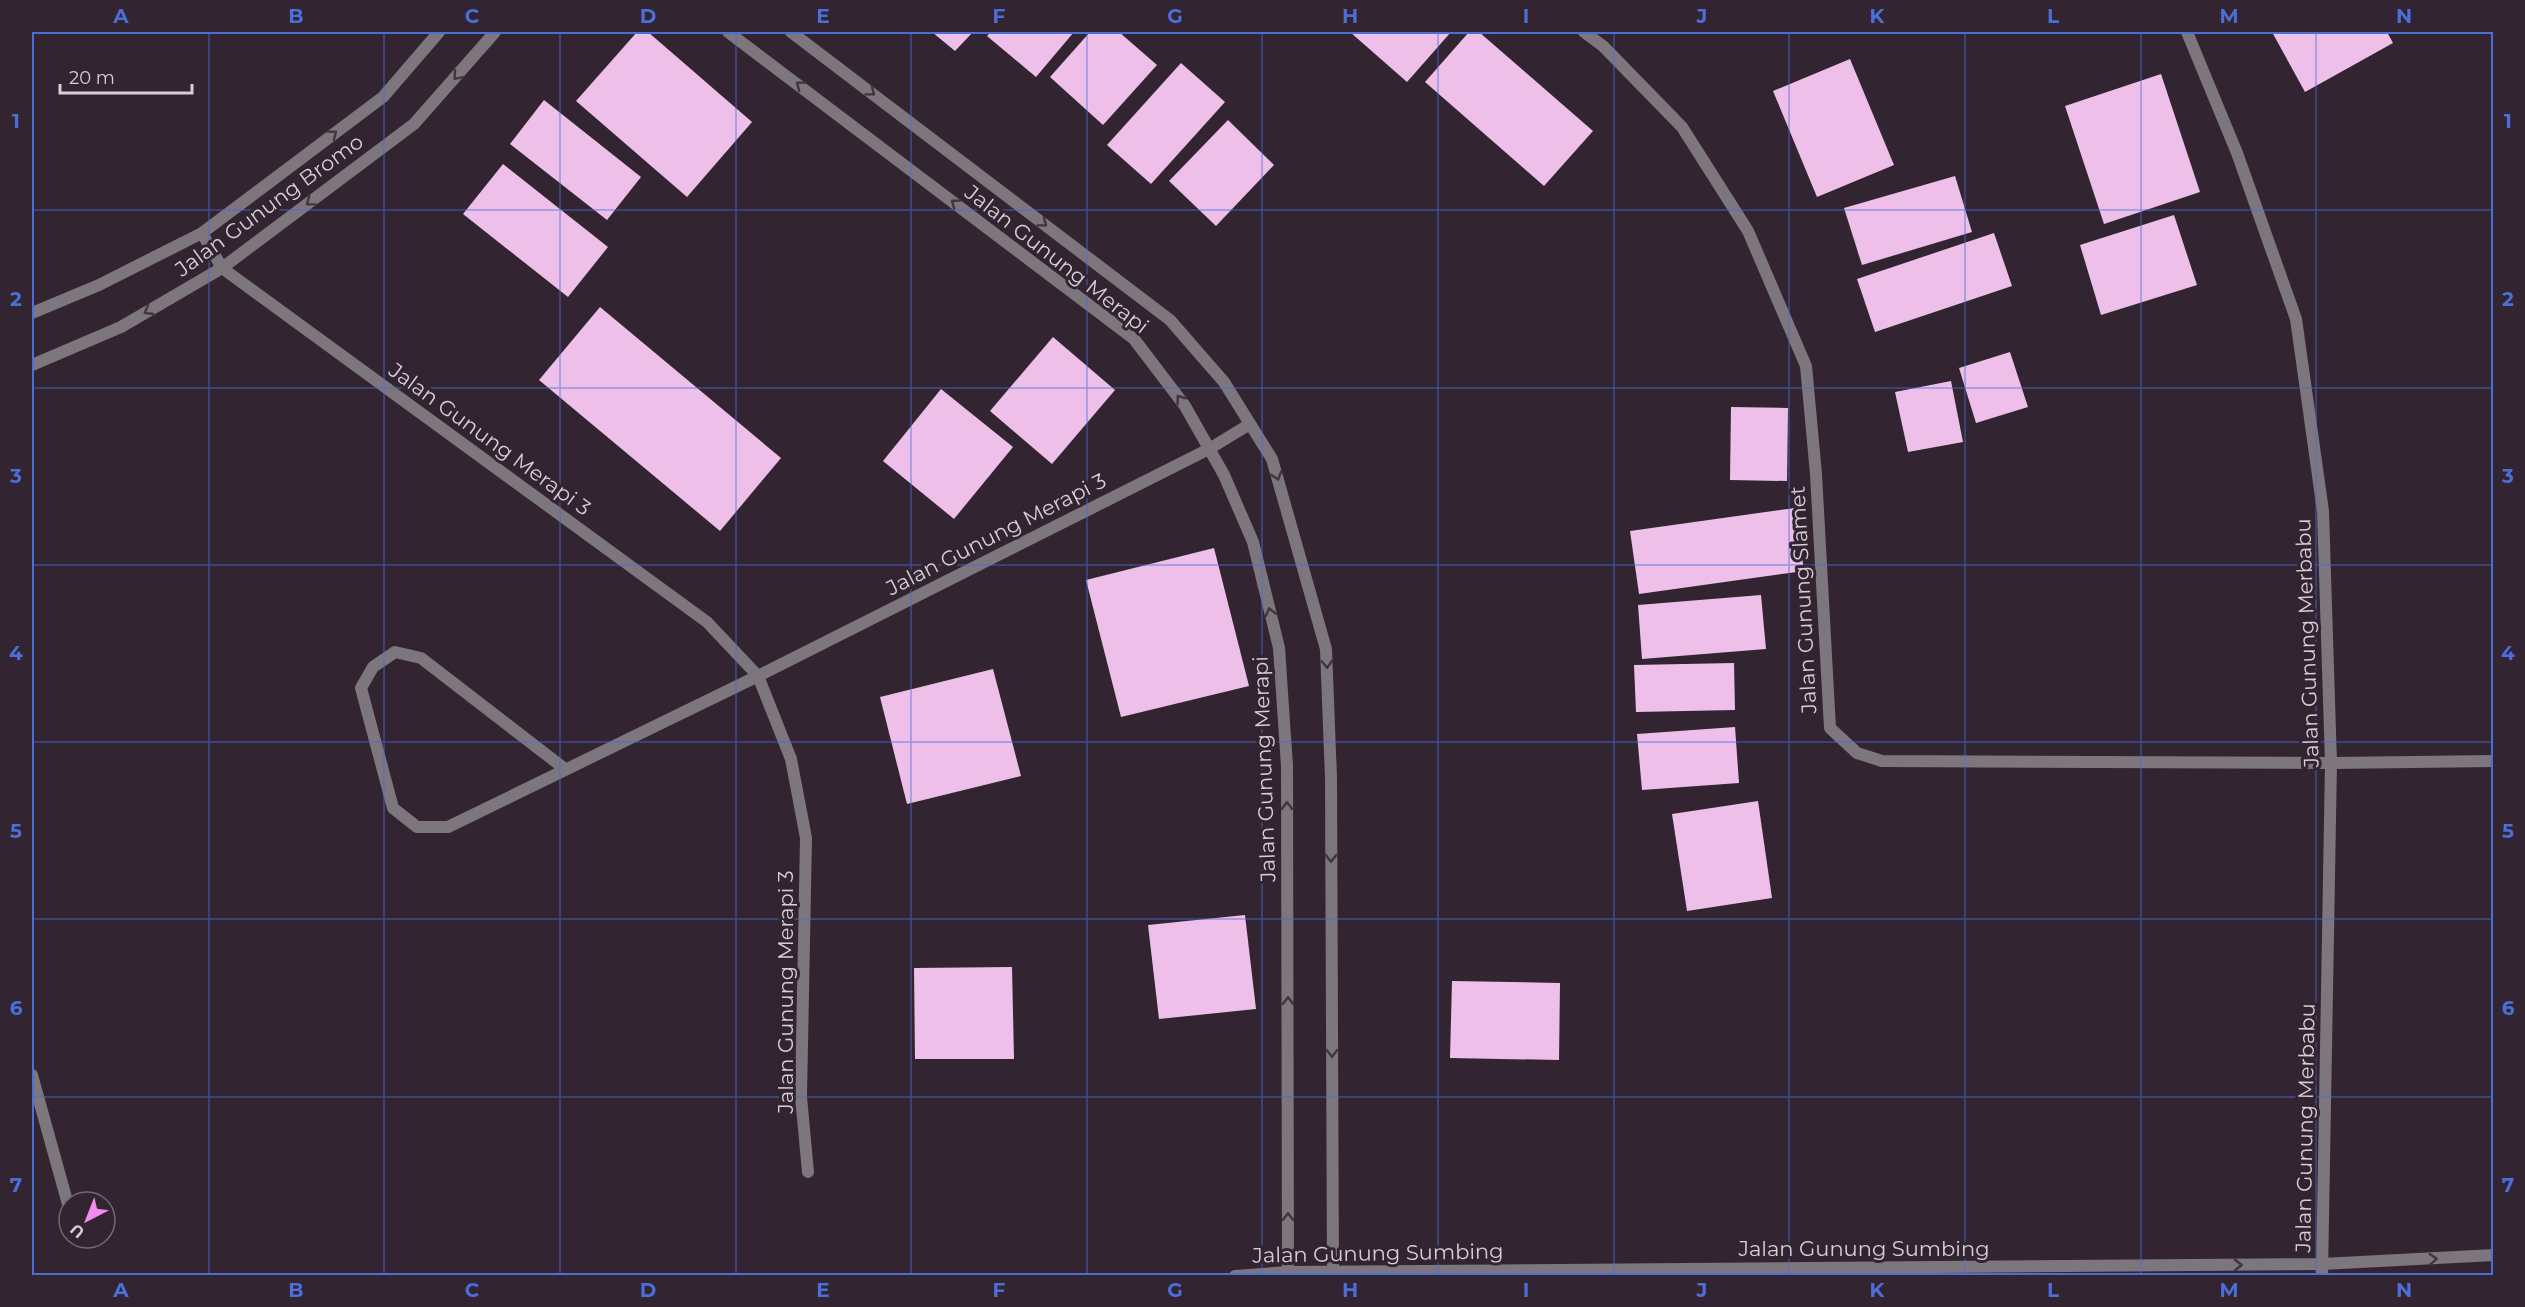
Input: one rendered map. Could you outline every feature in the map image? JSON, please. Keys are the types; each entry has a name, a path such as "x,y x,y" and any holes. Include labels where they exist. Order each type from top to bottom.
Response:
{"street":[{"name":"Jalan Gunung Bromo","path":"32,313 99,285 202,232 383,96 439,32"},
{"name":"Jalan Gunung Bromo","path":"32,364 121,327 222,267 414,124 495,32"},
{"name":"Jalan Gunung Merapi","path":"728,32 1134,339 1185,406 1209,449 1253,542 1279,648 1287,766 1288,1274"},
{"name":"Jalan Gunung Merapi","path":"791,32 1170,320 1224,382 1272,459 1326,649 1331,778 1333,1274"},
{"name":"Jalan Gunung Slamet","path":"1584,32 1603,46 1682,127 1748,231 1806,366 1816,474 1830,728 1857,753 1882,760 2331,763 2493,761"},
{"name":"Jalan Gunung Merbabu","path":"2187,32 2238,153 2296,319 2323,511 2331,763 2322,1270"},
{"name":"Jalan Gunung Merapi 3","path":"202,232 222,267 707,622 758,675 791,759 806,838 801,1097 808,1172"},
{"name":"Jalan Gunung Merapi 3","path":"565,770 421,658 395,652 373,667 362,688 393,808 417,827 448,827 565,770 758,675 1209,449 1250,424"},
{"path":"32,1075 64,1190"},
{"name":"Jalan Gunung Sumbing","path":"1234,1275 2322,1270 2493,1256"}],"building":[{"path":"637,32 648,32 752,122 687,197 576,101"},
{"path":"932,32 973,32 955,51"},
{"path":"991,32 1074,32 1036,77 987,36"},
{"path":"1090,32 1119,32 1157,65 1103,125 1050,77"},
{"path":"1350,32 1451,32 1407,82"},
{"path":"1469,32 1479,32 1593,131 1544,186 1425,82"},
{"path":"2272,32 2387,32 2393,43 2305,92"},
{"path":"1850,59 1894,165 1817,197 1773,91"},
{"path":"1181,63 1225,102 1151,184 1107,145"},
{"path":"2161,74 2200,192 2104,224 2065,106"},
{"path":"544,100 641,177 607,220 510,144"},
{"path":"1228,120 1274,165 1216,226 1169,181"},
{"path":"503,164 608,247 568,297 463,214"},
{"path":"1955,176 1972,232 1862,265 1844,208"},
{"path":"2174,215 2197,285 2101,315 2080,245"},
{"path":"1994,233 2012,286 1875,332 1857,279"},
{"path":"600,307 781,458 720,531 539,380"},
{"path":"1053,337 1115,390 1052,464 990,411"},
{"path":"2010,352 2028,407 1976,423 1959,368"},
{"path":"1951,381 1963,442 1908,452 1895,392"},
{"path":"941,389 1013,447 954,519 883,461"},
{"path":"1731,407 1788,408 1787,481 1730,480"},
{"path":"1795,508 1804,571 1639,594 1630,531"},
{"path":"1214,548 1249,686 1121,717 1086,580"},
{"path":"1761,595 1766,649 1642,659 1638,605"},
{"path":"1734,663 1735,710 1636,712 1634,665"},
{"path":"993,669 1021,776 907,804 880,697"},
{"path":"1735,727 1739,783 1642,790 1637,734"},
{"path":"1758,801 1772,898 1687,911 1672,814"},
{"path":"1245,915 1256,1009 1159,1019 1148,925"},
{"path":"1012,967 1014,1059 915,1059 914,968"},
{"path":"1452,981 1560,983 1559,1060 1450,1058"}]}
